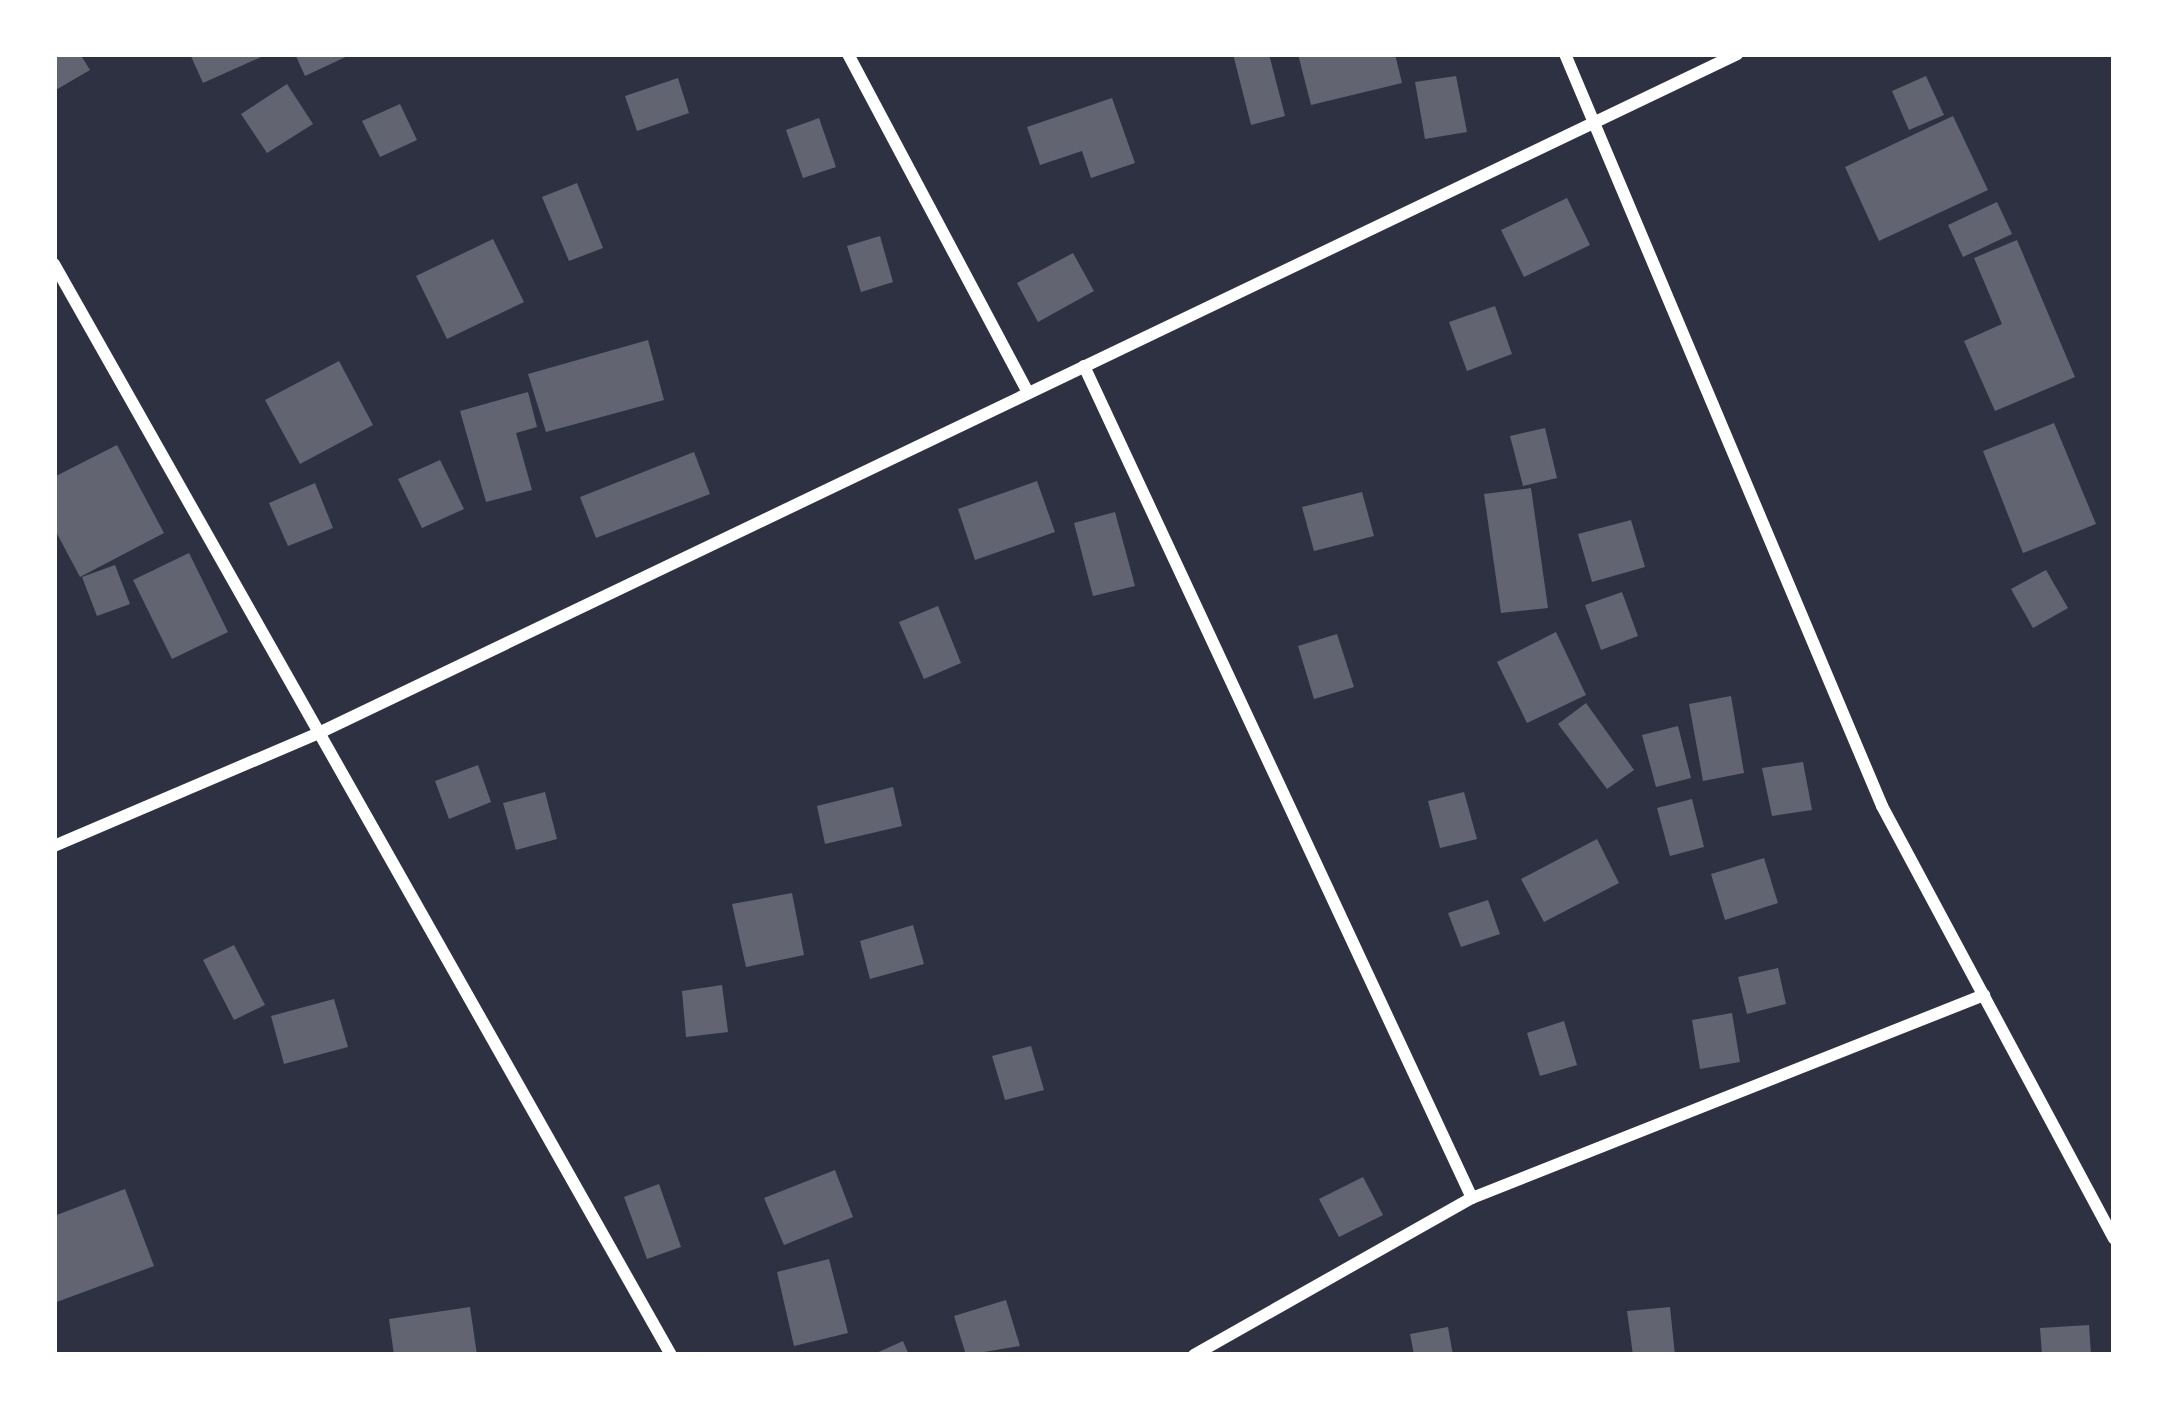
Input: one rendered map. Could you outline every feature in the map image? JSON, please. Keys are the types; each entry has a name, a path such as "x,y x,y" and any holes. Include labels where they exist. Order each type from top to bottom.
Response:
{"street":[{"path":"848,54 1028,393"},
{"path":"1565,54 1882,806 2114,1238"},
{"path":"54,846 322,731 1737,54"},
{"path":"54,264 671,1355"},
{"path":"1084,366 1472,1198"},
{"path":"1194,1355 1472,1198 1984,995"}],"building":[{"path":"54,54 80,54 90,70 54,91"},
{"path":"190,54 268,54 203,83"},
{"path":"295,54 352,54 305,76"},
{"path":"1233,54 1269,54 1285,116 1251,125"},
{"path":"1298,54 1395,54 1402,83 1311,105"},
{"path":"1456,76 1467,132 1425,139 1415,82"},
{"path":"1926,76 1944,115 1909,130 1892,91"},
{"path":"678,78 689,113 637,131 625,96"},
{"path":"287,84 313,124 267,153 241,114"},
{"path":"1112,98 1135,163 1091,178 1082,151 1040,165 1027,127"},
{"path":"400,104 417,140 380,157 362,121"},
{"path":"1953,116 1988,190 1879,241 1845,167"},
{"path":"819,118 836,167 803,178 786,130"},
{"path":"577,183 603,248 569,261 542,197"},
{"path":"1567,198 1590,245 1524,277 1501,230"},
{"path":"1997,202 2012,234 1963,257 1948,225"},
{"path":"880,236 893,282 861,292 847,246"},
{"path":"493,239 524,302 447,339 416,276"},
{"path":"2017,240 2075,377 1995,411 1964,341 2002,324 1974,258"},
{"path":"1073,253 1094,291 1038,322 1017,283"},
{"path":"1495,306 1512,354 1467,371 1449,322"},
{"path":"648,340 664,400 546,432 528,374"},
{"path":"339,361 373,425 300,464 265,400"},
{"path":"528,392 537,427 516,433 532,490 486,502 460,411"},
{"path":"2054,423 2096,524 2023,553 1983,451"},
{"path":"1545,428 1557,478 1523,486 1510,436"},
{"path":"117,445 164,533 80,577 54,528 54,477"},
{"path":"694,452 710,494 596,538 580,497"},
{"path":"440,460 464,509 422,528 398,479"},
{"path":"1037,481 1055,532 975,560 958,509"},
{"path":"315,483 333,528 288,546 269,503"},
{"path":"1531,488 1548,608 1501,613 1484,494"},
{"path":"1362,492 1374,536 1314,551 1302,507"},
{"path":"1115,512 1135,586 1093,596 1074,523"},
{"path":"1631,520 1645,567 1592,582 1578,534"},
{"path":"189,553 228,632 172,659 133,580"},
{"path":"115,565 130,604 97,616 82,577"},
{"path":"2046,570 2068,608 2033,628 2011,589"},
{"path":"1622,592 1638,636 1601,650 1585,605"},
{"path":"938,606 961,663 924,679 899,622"},
{"path":"1556,632 1586,695 1527,723 1497,662"},
{"path":"1337,634 1354,687 1314,699 1298,646"},
{"path":"1731,696 1744,773 1703,781 1689,704"},
{"path":"1586,703 1634,770 1607,789 1558,724"},
{"path":"1678,726 1691,778 1656,787 1642,735"},
{"path":"1803,762 1812,810 1772,816 1762,768"},
{"path":"478,765 491,802 449,819 435,781"},
{"path":"893,787 902,826 825,844 817,806"},
{"path":"545,792 557,839 516,850 503,803"},
{"path":"1464,792 1477,839 1440,848 1428,801"},
{"path":"1692,799 1704,847 1670,856 1657,808"},
{"path":"1597,839 1619,883 1544,922 1521,879"},
{"path":"1764,858 1778,903 1725,920 1711,874"},
{"path":"792,893 804,955 746,967 732,904"},
{"path":"1488,900 1500,934 1461,947 1448,913"},
{"path":"913,925 924,964 870,979 860,941"},
{"path":"234,945 265,1005 234,1020 203,960"},
{"path":"1778,968 1786,1004 1747,1014 1738,977"},
{"path":"722,985 728,1032 686,1037 682,991"},
{"path":"334,999 348,1047 284,1064 271,1016"},
{"path":"1732,1013 1740,1062 1700,1069 1692,1020"},
{"path":"1564,1021 1577,1065 1540,1076 1527,1033"},
{"path":"1031,1046 1044,1090 1005,1100 992,1056"},
{"path":"835,1170 853,1217 784,1245 764,1198"},
{"path":"1363,1177 1383,1215 1339,1237 1319,1199"},
{"path":"659,1184 681,1247 647,1259 624,1197"},
{"path":"125,1189 154,1266 54,1303 54,1216"},
{"path":"829,1259 848,1333 794,1346 777,1272"},
{"path":"1006,1300 1020,1346 966,1355 954,1316"},
{"path":"470,1307 477,1355 394,1355 389,1319"},
{"path":"1670,1307 1675,1355 1633,1355 1627,1311"},
{"path":"2089,1325 2091,1355 2042,1355 2040,1328"},
{"path":"1448,1327 1453,1355 1414,1355 1410,1334"},
{"path":"903,1341 909,1355 872,1355"}]}
